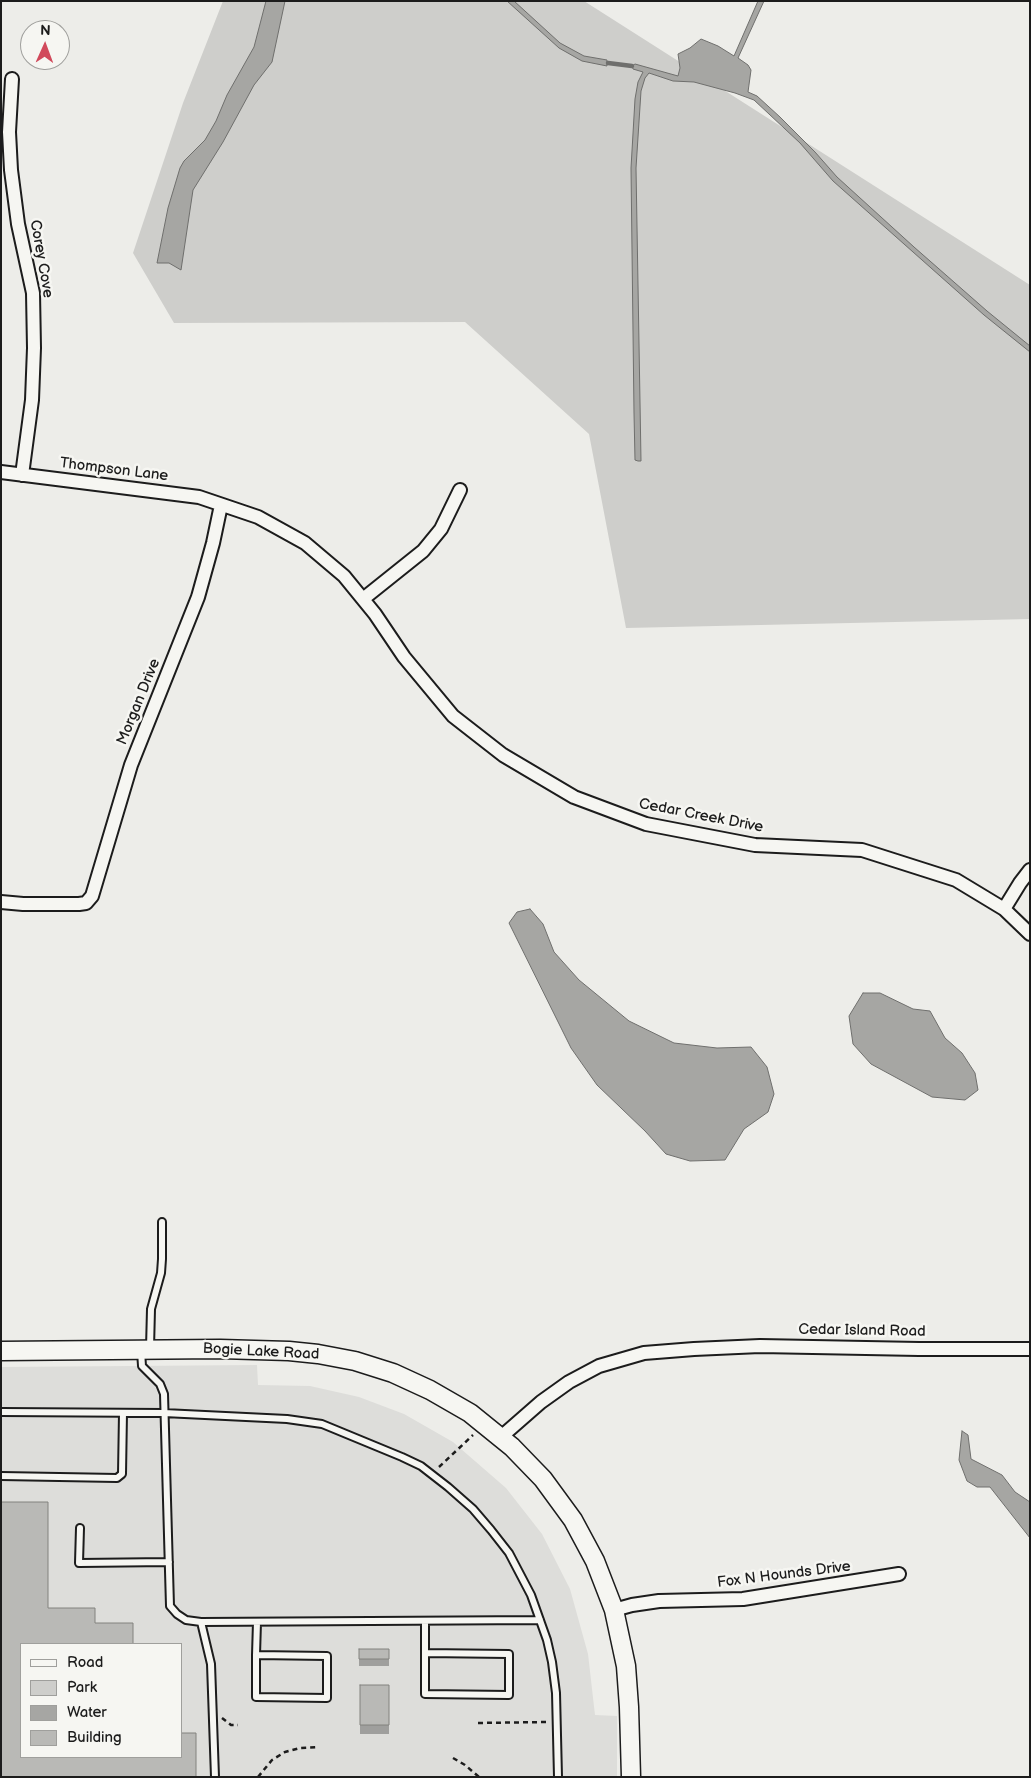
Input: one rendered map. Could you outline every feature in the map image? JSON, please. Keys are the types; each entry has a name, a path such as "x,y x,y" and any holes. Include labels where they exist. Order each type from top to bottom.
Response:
{"main road":[{"name":"Bogie Lake Road","path":"1,1351 272,1350 308,1352 341,1358 381,1369 412,1381 454,1403 501,1437 543,1478 569,1514 595,1561 614,1610 626,1666 631,1777"}],"street":[{"name":"Corey Cove","path":"12,79 9,132 11,170 18,224 33,302 32,400 22,475"},
{"name":"Thompson Lane","path":"1,472 199,497 221,504"},
{"path":"363,600 422,551 441,530 460,490"},
{"name":"Cedar Creek Drive","path":"221,504 258,517 306,543 344,576 375,614 404,657 453,716 503,755 574,797 646,824 755,845 862,850 956,880 1004,909 1030,934"},
{"name":"Morgan Drive","path":"1,902 79,904 86,903 92,896 131,765 198,597 213,543 221,504"},
{"path":"1004,909 1020,882 1030,870"},
{"name":"Cedar Island Road","path":"501,1437 554,1392 569,1382 599,1366 644,1353 760,1346 1030,1349"},
{"name":"Fox N Hounds Drive","path":"614,1610 659,1601 744,1599 899,1574"}],"lane":[{"path":"162,1222 161,1273 151,1309 142,1366 160,1384 164,1394 170,1606 177,1614 186,1620 201,1622 540,1620"},
{"path":"1,1412 164,1413 287,1419 322,1424 421,1466 473,1509 509,1553 531,1595 552,1662 556,1692 558,1777"},
{"path":"1,1476 117,1478 122,1474 123,1413"},
{"path":"80,1528 79,1562 169,1562"},
{"path":"425,1621 425,1654 425,1694 509,1695 508,1654 425,1654"},
{"path":"201,1622 211,1664 215,1777"},
{"path":"256,1654 327,1656 326,1698 256,1697 256,1654 257,1622"}],"path":[{"path":"432,1474 485,1424"},
{"path":"478,1723 557,1722"},
{"path":"258,1777 272,1760 286,1752 300,1748 318,1747"},
{"path":"452,1758 465,1765 479,1777"}],"shaded area":[{"path":"257,1365 258,1385 310,1386 359,1397 404,1414 453,1442 506,1488 542,1534 570,1589 588,1654 595,1715 617,1716 617,1777 1,1777 1,1367"}],"green space":[{"path":"223,1 584,1 1030,285 1030,619 626,628 589,434 465,322 174,323 133,253 183,103"}],"water":[{"path":"266,1 285,1 272,62 254,85 223,142 193,190 181,270 169,263 157,263 168,208 180,168 184,161 205,140 216,121 227,95 254,47"},
{"path":"507,1 514,1 560,43 584,56 607,60 607,66 582,61 559,48"},
{"path":"758,1 764,1 738,58 748,65 751,70 748,92 757,96 780,117 837,177 914,247 1030,346 1030,352 984,315 833,181 800,143 754,100 694,82 673,81 649,73 645,78 641,91 636,168 641,461 638,461 635,460 631,168 635,99 638,82 643,72 633,69 632,66 635,64 678,76 680,68 678,54 690,48 701,39 718,46 734,56"},
{"path":"530,909 543,924 554,952 579,980 629,1021 674,1043 717,1048 751,1047 767,1067 774,1094 768,1112 744,1129 725,1160 690,1161 666,1154 597,1085 571,1048 509,923 517,912"},
{"path":"863,993 880,993 913,1009 930,1011 945,1038 962,1053 975,1073 978,1090 965,1100 932,1097 871,1064 853,1044 849,1016"},
{"path":"962,1431 968,1435 971,1459 1002,1475 1015,1492 1030,1502 1030,1538 990,1487 977,1487 967,1481 959,1460"}],"building":[{"path":"1,1502 48,1502 48,1608 95,1608 95,1623 133,1623 133,1643 20,1643 20,1758 182,1758 182,1733 196,1733 196,1777 1,1777"},
{"path":"359,1649 389,1649 389,1659 359,1659"},
{"path":"360,1685 389,1685 389,1725 360,1725"}],"waterway":[{"path":"608,63 632,66"}]}
